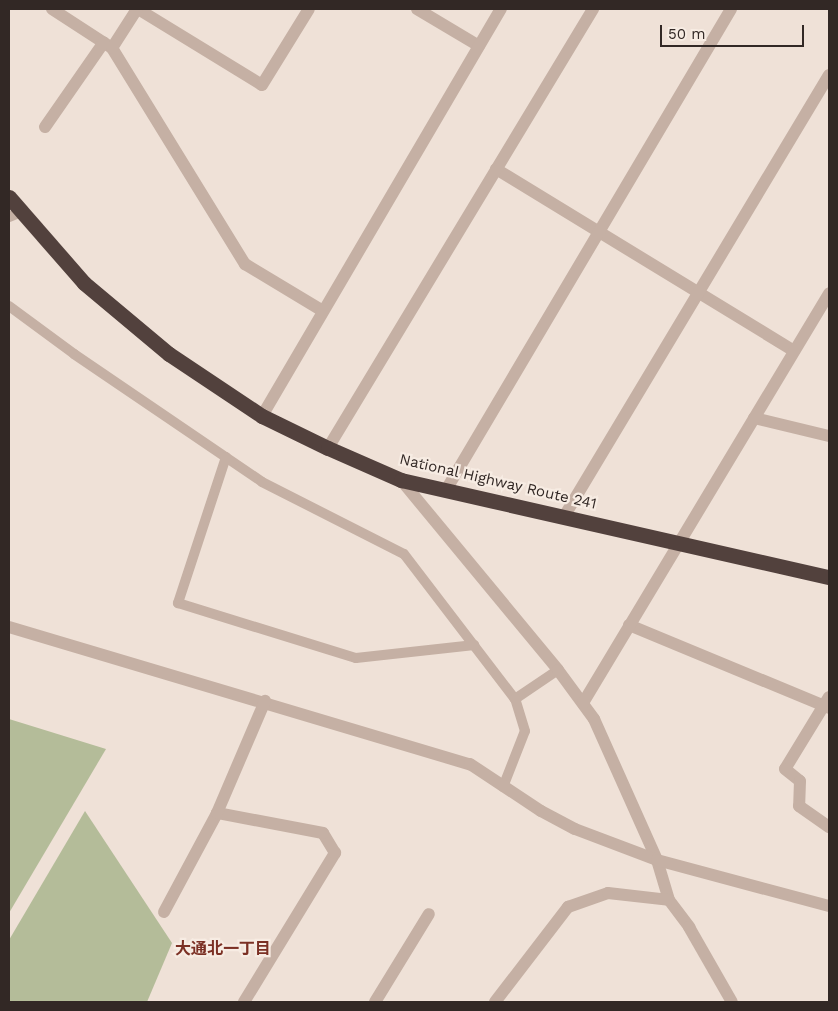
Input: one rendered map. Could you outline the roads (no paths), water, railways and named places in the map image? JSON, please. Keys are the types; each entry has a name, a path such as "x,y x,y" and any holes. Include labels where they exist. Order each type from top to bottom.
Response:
{"highway":[{"name":"National Highway Route 241","path":"9,197 14,215 84,283 169,354 262,416 328,448 401,480 565,515 678,544 829,577"}],"street":[{"path":"52,9 108,45 245,264 323,311"},
{"path":"45,127 138,9 262,85 309,9"},
{"path":"417,9 479,46"},
{"path":"262,416 502,9"},
{"path":"328,448 593,9"},
{"path":"446,490 731,9"},
{"path":"565,515 829,75"},
{"path":"496,169 794,351"},
{"path":"583,703 829,293"},
{"path":"754,418 829,436"},
{"path":"401,480 558,670 594,719 658,860 669,900 689,927 732,1002"},
{"path":"630,625 828,704 785,769 800,781 799,806 829,827"},
{"path":"9,627 265,701 470,764 503,787 575,829 658,860 829,906"},
{"path":"164,912 217,813 265,701"},
{"path":"217,813 323,833 335,853 244,1002"},
{"path":"495,1002 568,906 608,892 669,900"},
{"path":"375,1002 429,914"}],"lane":[{"path":"9,306 262,482 404,554 515,699 525,731 503,787"},
{"path":"226,458 178,603 356,658 474,646"},
{"path":"515,699 558,670"}],"district":[{"name":"大通北一丁目","path":"223,949"}]}
